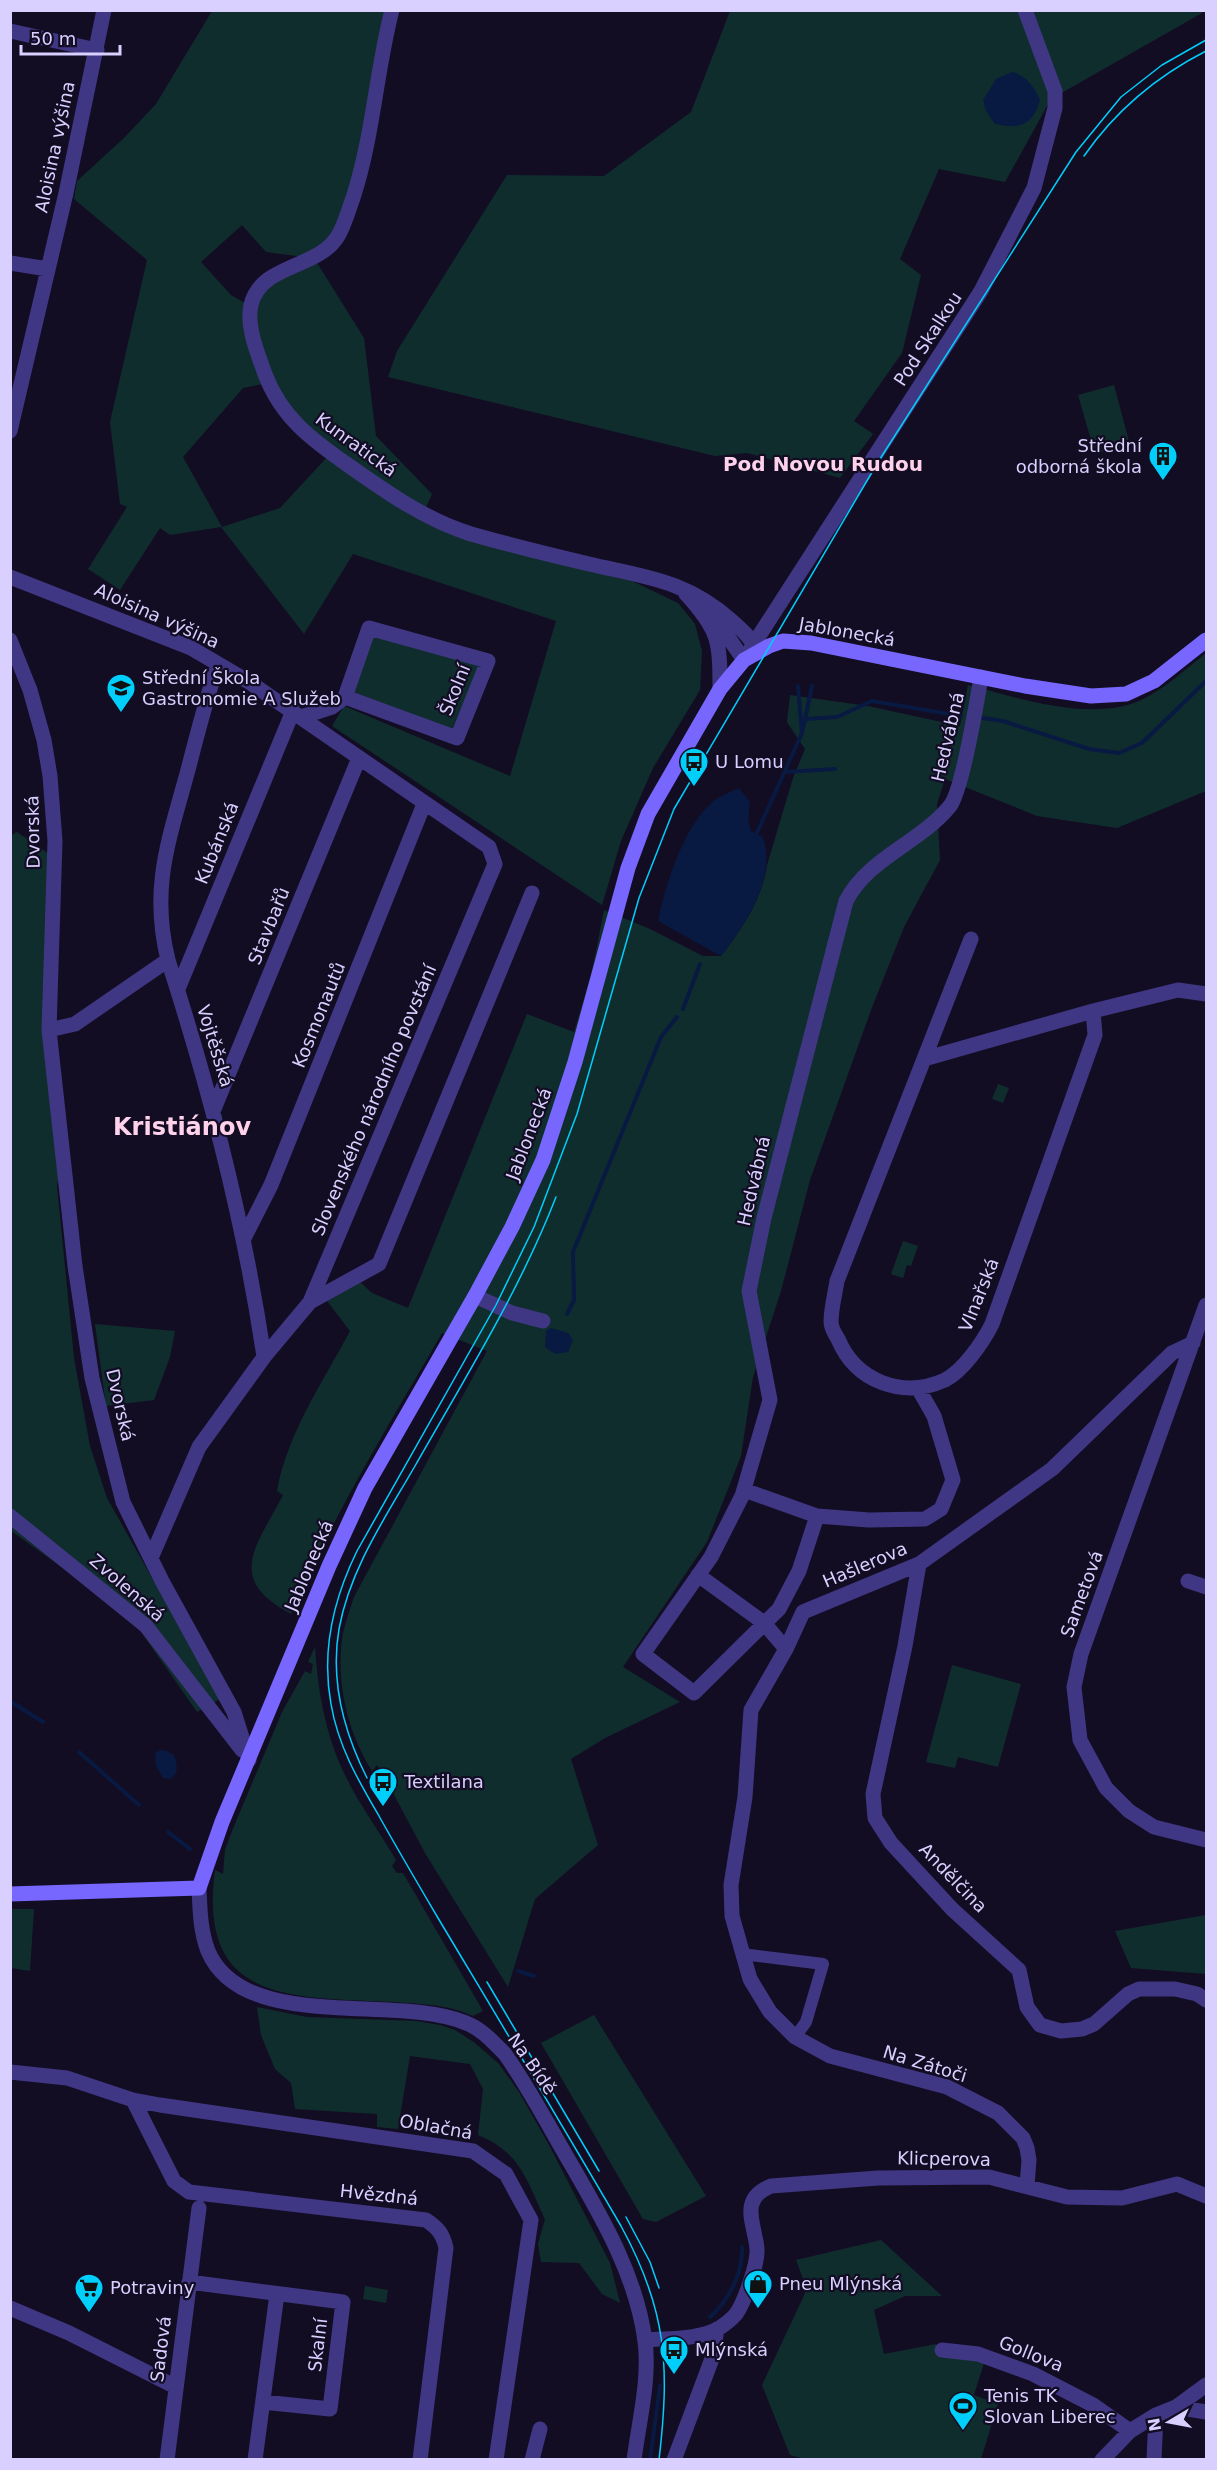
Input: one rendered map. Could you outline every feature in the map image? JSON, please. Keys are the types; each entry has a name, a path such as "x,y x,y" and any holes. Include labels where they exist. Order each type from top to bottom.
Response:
{"main road":[{"name":"Jablonecká","path":"199,1888 222,1822 328,1566 365,1488 512,1227 543,1160 570,1080 628,868 648,814 720,689 756,647 783,641 811,643 1091,696 1126,694 1154,681 1206,640"},
{"path":"10,1894 199,1888"}],"street":[{"name":"Aloisina výšina","path":"10,432 97,50 104,10"},
{"name":"Kunratická","path":"392,10 369,137 344,225 327,250 267,279 259,286 250,306 251,328 268,383 284,409 305,435 394,497 469,533 678,585 715,605 756,647"},
{"name":"Pod Skalkou","path":"756,647 976,301 1034,188 1055,108 1054,91 1025,10"},
{"path":"10,31 97,50"},
{"path":"10,263 48,269"},
{"name":"Aloisina výšina","path":"10,577 191,648 297,714 489,847"},
{"path":"678,585 709,620 720,657 720,689"},
{"name":"Kunratická","path":"678,585 707,607 744,660"},
{"name":"Školní","path":"369,628 488,661 457,738 345,697 369,628"},
{"name":"Dvorská","path":"10,640 30,690 44,740 50,776 55,841 50,1030 75,1266 92,1378 123,1502 234,1712 249,1760"},
{"name":"Vojtěšská","path":"218,664 165,851 159,896 162,937 214,1109 244,1238 264,1357"},
{"name":"Hedvábná","path":"764,1623 694,1693 643,1654 711,1557 744,1490 770,1400 749,1291 775,1174 846,901 853,887 867,873 914,840 952,805 981,677"},
{"path":"297,714 332,706 345,697"},
{"path":"330,737 332,706"},
{"name":"Kubánská","path":"178,989 297,714"},
{"name":"Stavbařů","path":"214,1109 359,758"},
{"name":"Kosmonautů","path":"244,1238 271,1185 424,804"},
{"name":"Slovenského národního povstání","path":"264,1357 310,1302 495,864 489,847"},
{"path":"310,1302 379,1264 532,893"},
{"name":"Vlnařská","path":"971,939 837,1281 831,1324 843,1351 857,1370 888,1385 918,1388 947,1379 975,1353 992,1324 1095,1035 1093,1011"},
{"path":"50,1030 75,1024 168,960"},
{"path":"924,1059 1093,1011 1178,990 1206,994"},
{"path":"475,1296 512,1313 543,1321"},
{"name":"Sametová","path":"1206,1305 1081,1654 1074,1687 1080,1740 1106,1788 1129,1811 1154,1827 1206,1840"},
{"name":"Hašlerova","path":"742,1954 732,1916 731,1885 745,1797 751,1710 786,1649 803,1612 919,1564 1052,1469 1172,1353 1193,1343"},
{"path":"151,1558 199,1447 264,1357"},
{"path":"744,1490 817,1516 869,1520 925,1519 940,1509 953,1480 934,1416 918,1388"},
{"name":"Zvolenská","path":"10,1516 146,1626 249,1760"},
{"path":"764,1623 779,1609 799,1572 817,1516"},
{"name":"Andělčina","path":"919,1564 905,1646 873,1794 875,1818 891,1843 952,1909 1020,1970 1027,2007 1040,2025 1061,2031 1082,2029 1101,2018 1128,1994 1139,1989 1175,1989 1197,1994 1206,2000"},
{"path":"698,1575 764,1623 786,1649"},
{"path":"1188,1581 1206,1587"},
{"name":"Na Bídě","path":"199,1888 202,1931 209,1952 217,1965 232,1979 254,1992 296,2005 414,2011 441,2015 468,2023 498,2047 525,2084 614,2241 628,2277 645,2340 646,2360 634,2460"},
{"path":"742,1954 823,1964 806,2022 795,2037"},
{"name":"Na Zátoči","path":"742,1954 750,1979 770,2012 795,2037 830,2056 947,2087 998,2113 1023,2138 1027,2148 1029,2160 1027,2186"},
{"name":"Oblačná","path":"10,2072 67,2078 133,2100 473,2151 506,2174 531,2220 496,2460"},
{"name":"Hvězdná","path":"133,2100 174,2181 189,2192 426,2220 439,2229 444,2237 446,2248 420,2460"},
{"name":"Klicperova","path":"717,2329 737,2313 757,2257 750,2211 753,2201 764,2189 771,2186 878,2178 989,2177 1067,2197 1122,2198 1177,2184 1206,2196"},
{"name":"Sadová","path":"167,2460 199,2208"},
{"name":"Skalní","path":"189,2282 343,2302 330,2409 263,2402"},
{"path":"255,2460 277,2294"},
{"path":"10,2308 69,2333 176,2387"},
{"path":"645,2340 686,2336 717,2329 713,2356 674,2460"},
{"name":"Gollova","path":"942,2350 978,2354 1033,2374 1093,2405 1130,2431"},
{"path":"1102,2460 1130,2431 1156,2415 1176,2407 1206,2385"},
{"path":"1176,2407 1206,2412"},
{"path":"1154,2460 1156,2415"},
{"path":"532,2460 540,2429"}],"green space":[{"path":"212,11 392,11 344,225 314,258 364,338 376,436 432,494 424,512 605,568 678,603 695,624 702,651 700,690 653,768 621,841 602,905 332,726 344,706 510,776 556,621 353,554 304,634 221,527 170,535 160,528 120,590 88,569 127,507 120,504 110,422 147,260 74,199 77,181 124,138 156,104","holes":["242,225 266,252 312,258 267,278 250,306 231,295 201,262","268,383 330,454 280,508 222,527 183,457 243,388"]},
{"path":"730,11 1202,11 1202,13 1051,99 1005,182 939,169 900,259 921,275 902,353 854,421 873,434 840,478 747,453 715,456 388,377 397,351 507,175 604,176 691,112"},
{"path":"1114,385 1130,445 1095,454 1078,395"},
{"path":"371,632 480,665 452,729 348,695"},
{"path":"1206,653 1206,791 1117,828 1037,816 945,779 937,804 940,860 904,927 871,1010 810,1180 781,1291 753,1377 741,1456 707,1542 623,1667 680,1702 605,1738 571,1759 598,1845 535,1899 508,1987 425,1853 383,1774 377,1765 372,1771 363,1756 345,1705 341,1669 343,1633 354,1597 487,1351 442,1333 343,1506 291,1614 270,1601 258,1587 252,1574 252,1560 256,1546 283,1495 277,1491 297,1429 350,1331 327,1301 359,1281 372,1293 408,1308 527,1014 574,1032 592,971 604,910 650,929 703,956 721,956 743,925 761,890 793,778 805,749 787,722 790,695 868,706 960,726 968,685 1034,702 1082,709 1106,709 1127,705 1155,693"},
{"path":"17,832 49,854 60,1170 57,1186 74,1358 90,1446 107,1498 220,1699 197,1712 139,1629 91,1588 11,1531 10,836"},
{"path":"998,1084 1009,1088 1003,1103 992,1099"},
{"path":"903,1241 918,1246 911,1266 907,1265 903,1278 891,1274"},
{"path":"95,1324 175,1331 170,1357 154,1400 106,1406"},
{"path":"315,1647 324,1712 337,1758 356,1795 396,1860 392,1866 397,1873 403,1873 483,2011 473,2016 433,2005 320,1998 288,1993 259,1984 237,1969 221,1946 213,1914 215,1870 223,1874 225,1850 232,1831 282,1712 305,1671 311,1674 313,1664 308,1662"},
{"path":"952,1665 1021,1684 998,1767 958,1757 955,1768 926,1762"},
{"path":"11,1909 34,1909 30,1971 11,1968"},
{"path":"1206,1915 1206,1974 1131,1968 1115,1931"},
{"path":"257,2007 307,2017 416,2021 455,2030 475,2043 499,2064 519,2092 549,2145 610,2263 620,2303 602,2294 579,2263 541,2262 538,2244 545,2219 527,2180 513,2159 504,2150 478,2135 483,2089 470,2064 410,2056 398,2129 377,2127 377,2114 295,2109 291,2083 275,2069 261,2035"},
{"path":"594,2015 706,2196 656,2222 643,2219 541,2043"},
{"path":"881,2240 942,2296 905,2296 874,2310 884,2354 936,2344 939,2357 985,2360 974,2395 998,2404 981,2459 805,2459 790,2455 762,2385 807,2289 796,2260"},
{"path":"365,2286 388,2290 386,2303 363,2299"}],"water":[{"path":"1012,72 1022,76 1029,83 1040,100 1033,115 1024,124 1011,126 995,124 986,111 983,100 996,79"},
{"path":"739,788 750,802 748,820 751,831 763,837 766,869 749,916 721,956 658,921 672,871 696,821 718,798"},
{"path":"551,1328 568,1333 573,1340 568,1352 555,1354 545,1347 546,1331"},
{"path":"160,1750 174,1755 176,1771 170,1779 163,1778 156,1766 155,1753"}],"waterway":[{"path":"983,718 1003,721 1089,749 1119,753 1142,743 1206,681"},
{"path":"755,837 802,733 798,686"},
{"path":"803,729 812,686"},
{"path":"805,719 837,717 872,701 961,716"},
{"path":"785,772 835,769"},
{"path":"683,1009 700,964"},
{"path":"567,1314 574,1300 573,1252 661,1037 677,1017"},
{"path":"10,1701 43,1722"},
{"path":"79,1752 139,1805"},
{"path":"168,1832 190,1849"},
{"path":"518,1971 534,1976"},
{"path":"710,2317 723,2303 733,2286 740,2267 742,2247"},
{"path":"650,2460 660,2386"}],"tram line":[{"path":"659,2460 664,2367 656,2312 648,2285 621,2226 416,1880 350,1762 338,1734 328,1684 327,1664 331,1626 341,1588 357,1551 496,1305 534,1227 577,1114 639,898 674,809 878,462 1076,152 1121,97 1162,65 1206,40"},
{"path":"1084,156 1096,139 1124,109 1154,83 1206,51"},
{"path":"367,1778 352,1743 338,1687 337,1648 344,1607 370,1544 508,1301 556,1197"},
{"path":"487,1982 599,2171"},
{"path":"626,2217 650,2262 659,2288"}],"place":[{"name":"Střední odborná škola","path":"1163,482"},
{"name":"Střední Škola Gastronomie A Služeb","path":"121,714"},
{"name":"U Lomu","path":"694,788"},
{"name":"Textilana","path":"383,1808"},
{"name":"Pneu Mlýnská","path":"758,2310"},
{"name":"Potraviny","path":"89,2314"},
{"name":"Mlýnská","path":"674,2376"},
{"name":"Tenis TK Slovan Liberec","path":"963,2432"}],"district":[{"name":"Pod Novou Rudou","path":"823,464"},
{"name":"Kristiánov","path":"182,1127"}]}
